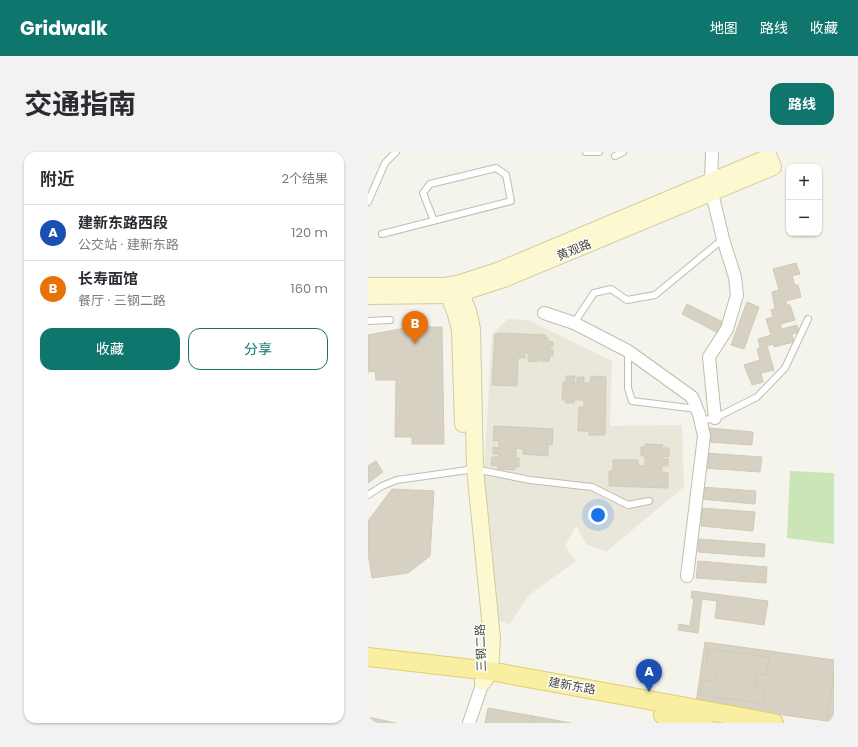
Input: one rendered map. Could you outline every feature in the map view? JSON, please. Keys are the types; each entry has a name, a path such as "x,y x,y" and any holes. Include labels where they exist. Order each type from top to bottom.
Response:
{"main road":[{"name":"黄观路","path":"368,296 453,290 504,279 771,162"},
{"name":"黄观路","path":"368,286 453,290"},
{"name":"三钢二路","path":"453,290 468,311 472,329 469,469 492,638 485,674"},
{"name":"建新东路","path":"368,657 485,674 767,722"},
{"name":"建新东路","path":"368,668 485,674 704,723"}],"street":[{"path":"712,152 711,187 723,239 735,277 737,295 727,329 709,357 715,418"},
{"path":"544,313 574,323 628,351 692,397 697,409 704,436 687,576"},
{"path":"469,723 485,674"}],"lane":[{"path":"368,202 385,162 396,152"},
{"path":"586,152 599,152"},
{"path":"615,156 623,152"},
{"path":"382,234 434,221 511,201 506,175 496,168 430,184 424,193 434,221"},
{"path":"574,323 594,293 611,289 627,300 655,295 723,239"},
{"path":"700,421 715,418 757,397 785,368 808,319"},
{"path":"368,321 390,320"},
{"path":"628,351 628,388 632,401 697,409"},
{"path":"368,495 382,486 397,480 469,469 530,480 592,487 628,505 649,501"}],"shaded area":[{"path":"508,319 528,320 612,361 610,426 682,425 684,487 606,552 586,544 576,526 565,546 576,561 529,595 509,625 498,620 483,492 492,334"}],"green space":[{"path":"790,471 834,473 834,544 787,538"}],"building":[{"path":"796,263 800,274 792,276 795,285 798,285 801,297 786,301 787,305 790,305 795,320 780,324 782,329 797,325 799,332 792,334 794,342 774,347 773,344 767,346 774,370 761,373 763,382 752,385 744,365 760,360 757,349 760,348 758,339 771,335 766,319 773,317 771,310 775,309 772,292 779,290 773,269"},
{"path":"747,302 759,307 744,349 731,345"},
{"path":"687,304 723,322 718,333 682,314"},
{"path":"411,327 442,327 444,444 412,444 412,437 395,437 396,380 376,380 375,371 368,372 368,335"},
{"path":"495,334 545,335 545,337 548,338 548,341 553,342 553,347 550,347 550,350 553,350 553,356 550,356 549,361 539,361 539,355 537,355 537,362 528,361 528,353 525,353 525,358 518,358 517,386 492,385"},
{"path":"566,376 575,376 574,383 577,383 577,377 584,377 584,383 590,383 591,376 606,377 605,435 589,435 589,431 578,431 579,407 584,407 584,400 574,400 574,403 565,403 566,400 562,400 563,382 566,382"},
{"path":"494,426 553,429 552,445 548,444 548,456 523,454 523,449 516,448 516,458 519,458 519,467 515,467 515,470 498,469 498,466 491,465 492,457 498,457 499,454 493,454 493,447 499,448 499,441 493,441"},
{"path":"709,428 753,432 752,445 708,442"},
{"path":"645,444 663,445 662,448 669,448 669,457 662,456 662,459 668,459 668,466 662,466 662,472 668,473 668,488 609,486 609,471 613,471 613,460 638,460 638,466 645,466 645,456 641,456 641,447 645,447"},
{"path":"705,453 762,457 760,472 704,468"},
{"path":"376,461 383,472 368,483 368,466"},
{"path":"701,487 756,491 755,504 700,499"},
{"path":"392,489 434,491 430,556 408,573 372,578 368,553 368,521"},
{"path":"702,508 755,512 753,531 701,526"},
{"path":"699,539 765,544 764,557 698,552"},
{"path":"698,561 767,567 766,583 696,578"},
{"path":"692,591 768,601 764,625 715,618 717,601 702,599 698,633 678,630 679,624 690,626 694,598 691,598"},
{"path":"705,642 834,660 834,722 696,703"},
{"path":"708,649 769,657 767,675 756,674 755,687 765,688 763,703 700,695 702,680 715,682 716,669 706,667"},
{"path":"834,671 834,722 827,721"},
{"path":"488,708 533,716 532,723 485,723"},
{"path":"533,716 571,723 532,723"},
{"path":"368,717 396,723 368,723"}],"place":[{"name":"长寿面馆","path":"415,344"},
{"name":"建新东路西段","path":"649,692"}]}
